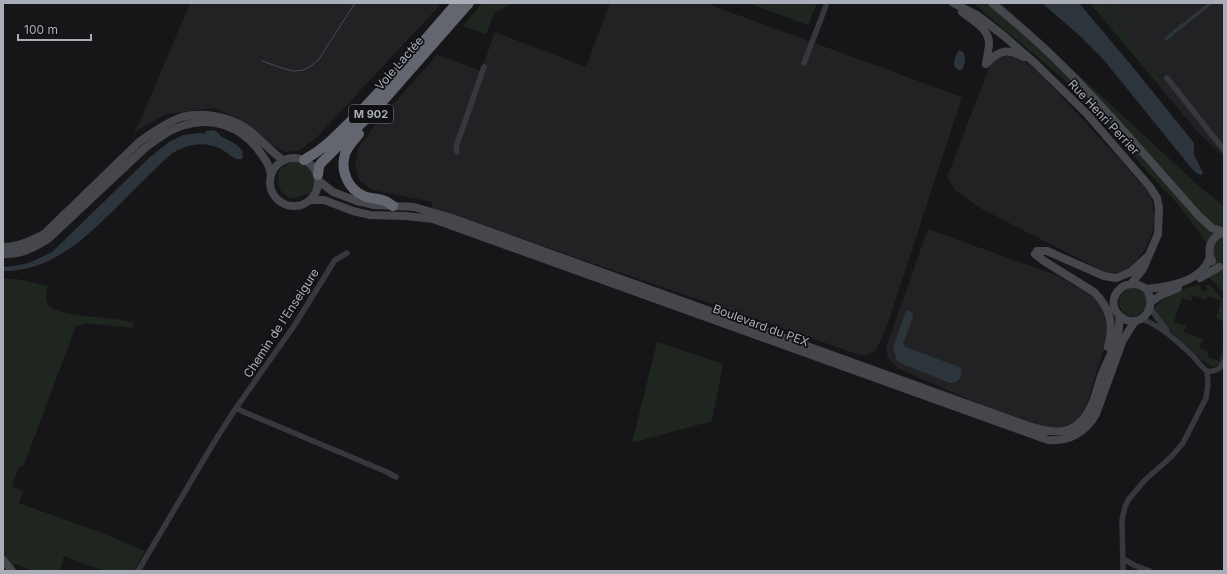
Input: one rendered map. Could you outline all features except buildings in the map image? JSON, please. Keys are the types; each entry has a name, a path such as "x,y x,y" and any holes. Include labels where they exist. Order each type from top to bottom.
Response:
{"highway":[{"name":"Voie Lactée","path":"318,178 319,166 322,162 376,109 400,82 445,16 457,3"},
{"name":"Voie Lactée","path":"304,160 318,152 334,139 389,82 455,19 469,3"},
{"path":"393,206 386,201 369,198 358,193 350,185 345,176 343,167 345,155 349,145 382,108 400,82"}],"main road":[{"path":"992,3 1020,26 1070,73 1198,216 1208,230 1210,256 1215,264 1221,268"},
{"path":"955,4 987,34 989,41 986,64 993,56 1010,51 1027,59 1044,72"},
{"name":"Rue Henri Perrier","path":"955,4 976,15 1004,36 1044,72 1097,126 1150,187 1159,208 1158,234 1143,269 1131,284"},
{"path":"3,247 18,246 44,234 139,142 156,130 181,118 201,115 235,121 247,128 275,154 284,160"},
{"path":"3,254 20,253 35,247 48,239 146,148 162,136 184,125 203,122 221,124 240,132 253,144 271,168 270,185 272,192 276,199 282,203 290,206 304,204 311,200 318,188 318,178 315,168 310,163 297,158 284,160 278,164 271,175"},
{"name":"Boulevard du PEX","path":"318,178 333,192 357,201 374,205 414,207 449,217 1038,430 1058,432 1069,429 1080,422 1087,413 1092,405 1101,375 1120,327 1119,316"},
{"name":"Boulevard du PEX","path":"311,200 324,200 353,211 370,215 406,216 433,219 1048,440 1063,440 1076,435 1083,431 1092,421 1096,414 1123,340 1138,320"},
{"path":"1198,216 1212,228 1224,232"},
{"path":"1210,243 1216,236 1224,232"},
{"path":"1101,375 1111,338 1110,316 1108,309 1094,292 1044,261 1036,252 1047,251 1104,276 1116,278 1131,272 1148,255"},
{"path":"1146,289 1170,286 1195,276 1206,266 1210,256"},
{"path":"1151,305 1146,289 1139,285 1131,284 1121,288 1114,299 1115,308 1119,316 1126,320 1138,320 1147,314 1151,305 1161,295 1221,268"},
{"path":"3,560 12,571"}],"street":[{"path":"804,63 827,3"},
{"path":"457,152 456,147 484,67"},
{"path":"1167,78 1224,150"},
{"name":"Chemin de l'Enseigure","path":"138,571 236,408 294,326 335,260 347,253"},
{"path":"1151,305 1170,336"},
{"path":"1123,571 1122,520 1128,500 1145,480 1171,457 1183,443 1206,398 1208,384 1207,371 1192,355 1170,336 1151,323 1138,320"},
{"path":"1207,371 1219,369 1224,361"},
{"path":"236,408 396,477"},
{"path":"1123,559 1150,571"}],"shaded area":[{"path":"190,3 442,3 316,138 298,151 285,152 272,145 239,118 213,108 166,114 133,133 140,121"},
{"path":"482,3 511,3 510,5 494,13 486,34 463,26"},
{"path":"610,3 705,3 962,97 890,317 877,349 872,353 860,355 432,208 432,202 372,190 359,180 355,164 358,149 378,121 437,55 481,71 495,32 586,67"},
{"path":"748,3 817,3 808,25"},
{"path":"973,3 1001,3 1201,188 1224,206 1224,294 1201,269 1205,262 1207,244 1182,209 1062,78"},
{"path":"1042,3 1079,3 1194,143 1194,155 1203,173 1201,175 1196,173 1188,164 1103,59 1081,37"},
{"path":"1090,3 1224,3 1224,157 1196,130"},
{"path":"1090,3 1101,3 1141,54 1145,62 1164,81 1159,85"},
{"path":"1111,3 1118,3 1134,24 1136,32 1131,27"},
{"path":"1208,3 1213,3 1166,41 1164,38"},
{"path":"958,51 963,52 965,57 965,63 962,70 958,70 954,64"},
{"path":"1005,54 1017,56 1038,71 1151,195 1155,218 1152,234 1145,250 1129,269 1114,273 1103,271 980,208 955,190 947,177 991,63"},
{"path":"214,130 220,134 220,136 239,147 243,152 242,159 234,158 223,150 210,145 203,144 182,148 170,155 117,207 66,251 37,266 21,270 3,271 3,267 29,263 52,252 150,157 169,142 183,135 199,133 205,134 206,131"},
{"path":"292,162 304,165 312,172 315,181 311,193 297,198 290,198 281,191 278,173 284,166"},
{"path":"928,229 1058,276 1094,297 1102,306 1107,320 1107,339 1087,404 1078,418 1072,423 1062,427 1052,428 1038,425 986,407 897,368 888,358 886,348"},
{"path":"3,279 17,279 48,286 46,298 48,304 53,309 62,312 134,323 132,328 86,323 76,326 24,465 18,468 12,487 23,491 19,503 107,535 145,551 134,571 103,571 64,556 60,571 33,571 15,564 14,567 3,556"},
{"path":"1199,284 1202,292 1207,290 1206,285 1210,285 1224,301 1224,322 1216,318 1221,301 1208,296 1206,300 1193,295 1191,301 1182,298 1174,322 1186,325 1184,332 1203,339 1199,348 1209,352 1208,357 1219,361 1223,349 1224,350 1222,360 1215,366 1209,365 1202,360 1174,335 1156,313 1155,307 1164,299 1181,290"},
{"path":"1133,288 1143,292 1147,302 1143,312 1133,316 1123,312 1119,302 1123,292"},
{"path":"908,310 912,312 913,317 903,344 906,347 959,367 961,369 961,375 956,382 950,383 900,363 897,360 893,348 905,313"},
{"path":"657,342 723,364 712,421 632,443"}],"tram line":[{"path":"262,61 293,71 303,70 311,66 319,59 355,3"}]}
